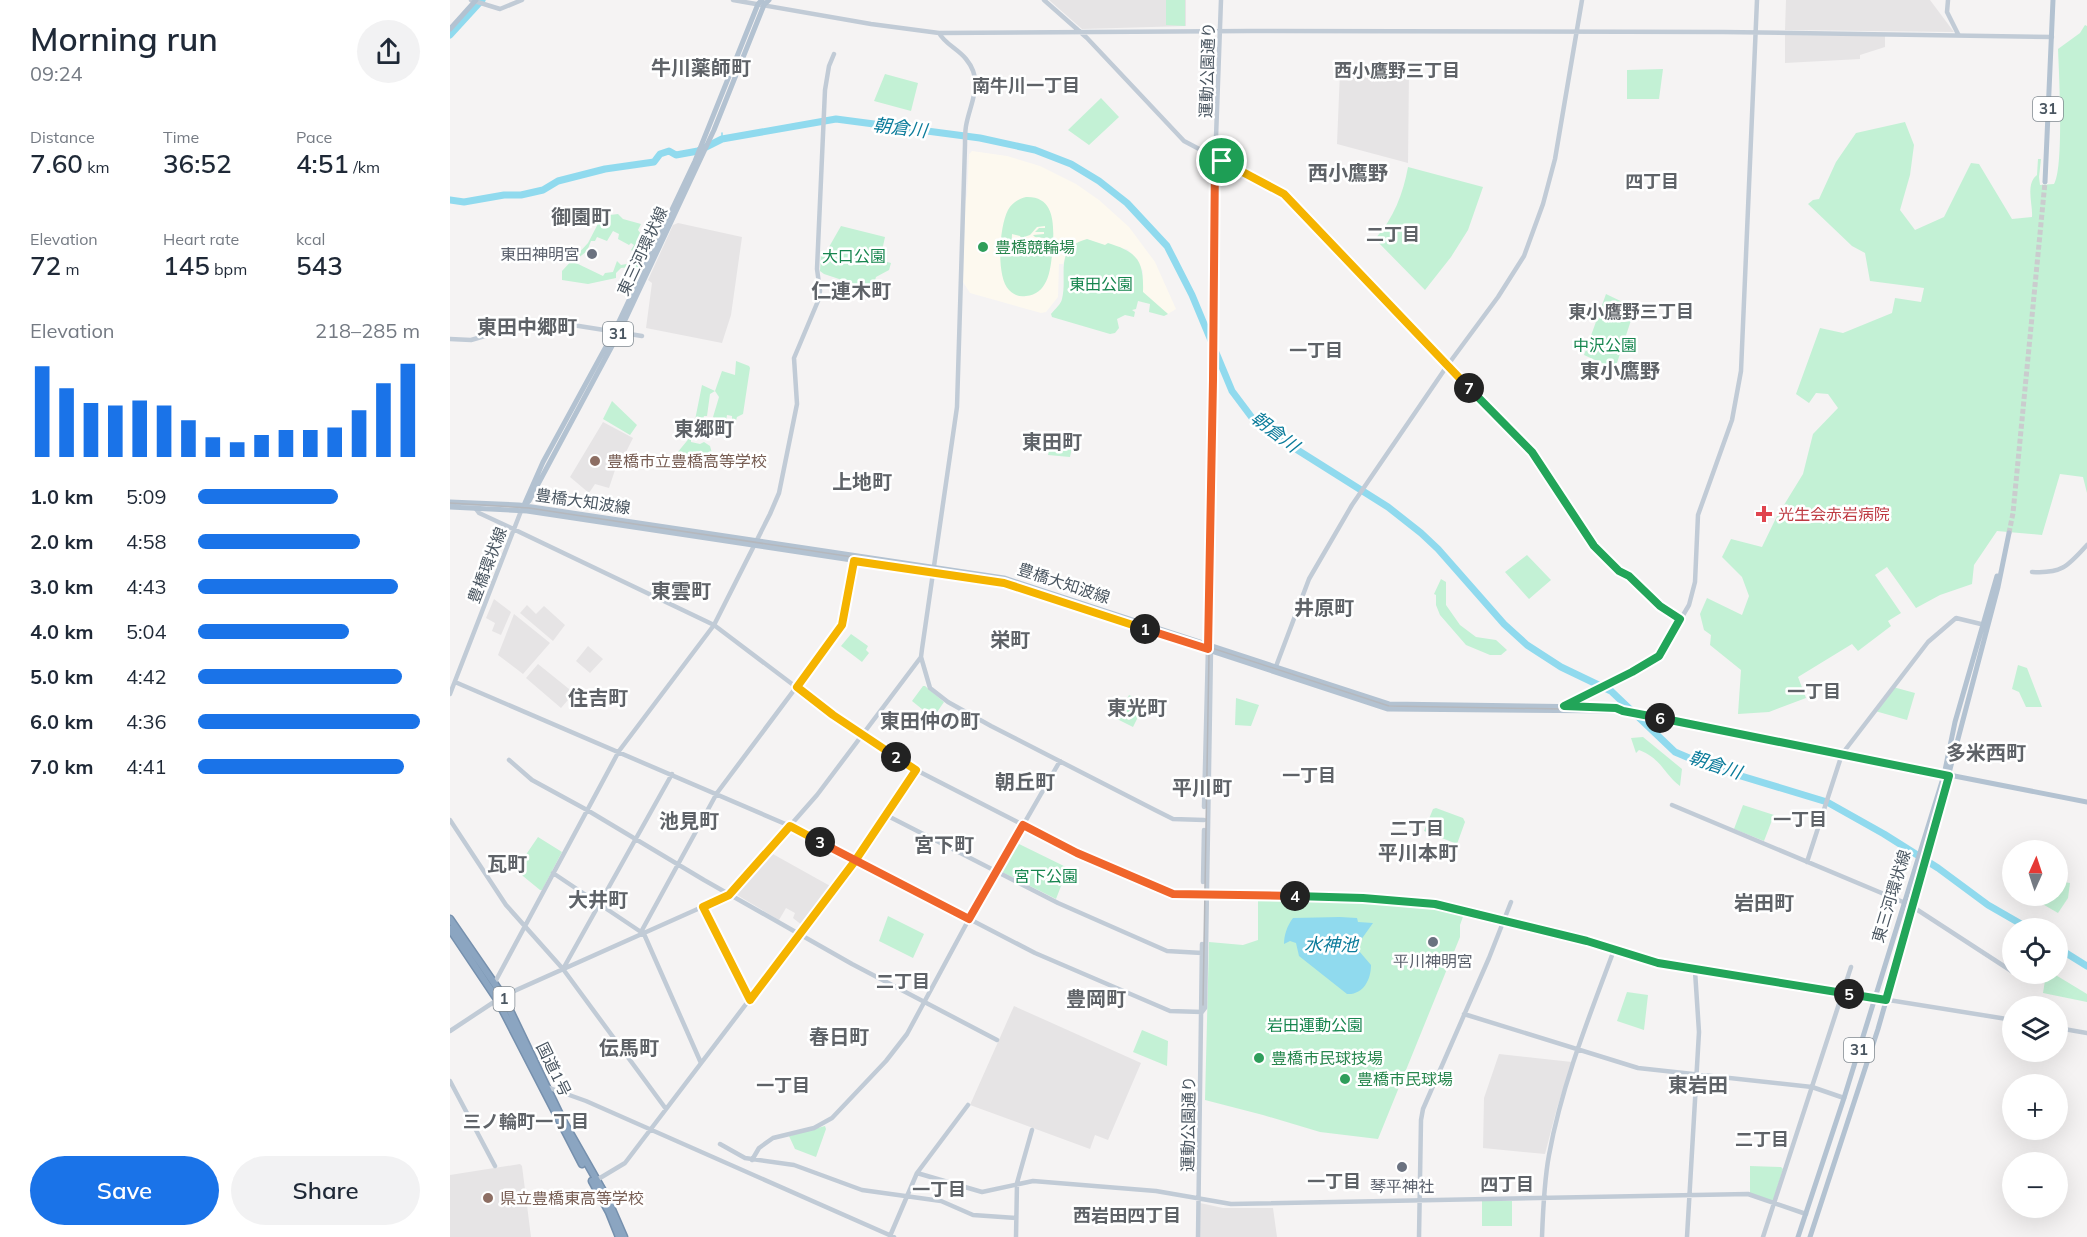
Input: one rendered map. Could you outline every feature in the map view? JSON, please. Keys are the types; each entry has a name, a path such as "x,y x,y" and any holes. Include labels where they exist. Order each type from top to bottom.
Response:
{"highway":[{"name":"国道1号","path":"450,919 495,982 500,998 544,1086 595,1182 607,1198 622,1237"},
{"name":"国道1号","path":"450,929 500,998"}],"main road":[{"name":"東三河環状線","path":"523,509 543,462 616,332 710,134 761,3 769,0"},
{"name":"31","path":"2045,182 2053,0"},
{"path":"450,29 474,1"},
{"name":"豊橋大知波線","path":"450,502 523,509 1013,581 1397,710 1623,711 2087,802"},
{"name":"豊橋大知波線","path":"450,507 523,509"},
{"name":"東三河環状線","path":"1810,1237 1878,1029 1913,907 1946,776 1955,722 1986,625 2009,533"},
{"name":"豊橋大知波線","path":"1275,669 1397,705 1564,706 1616,708 1623,711"},
{"name":"東三河環状線","path":"1798,1237 1875,999 1920,847 1946,776"}],"street":[{"path":"474,1 500,9 508,8 522,0"},
{"path":"734,0 871,24 939,33 1577,31 1958,34 2052,37"},
{"path":"1044,0 1081,33 1184,141 1284,194 1532,452 1594,546 1660,606 1680,619"},
{"name":"運動公園通り","path":"1198,1237 1215,158 1221,0"},
{"path":"1275,669 1309,579 1357,497 1447,366 1498,297 1524,256 1543,204 1555,159 1582,0"},
{"path":"1564,706 1659,656 1689,605 1695,582 1698,515 1732,420 1742,371 1757,0"},
{"path":"1948,0 1947,12 1958,34"},
{"path":"939,33 942,40 965,57 974,75 975,96 966,126 957,407 921,657 930,688 948,702 1173,819 1204,820"},
{"path":"495,982 619,751 714,625 779,494 797,405 794,358 820,291 817,269 824,114 829,66 834,54"},
{"path":"450,339 471,340 541,320 642,336"},
{"path":"476,508 479,513 714,625 862,735 916,770 1077,853 1173,894 1363,898 1435,904 1587,941 1658,963 1695,971 2002,1018"},
{"name":"豊橋環状線","path":"450,694 513,529 523,509"},
{"path":"2032,572 2049,573 2064,568 2087,545"},
{"path":"643,933 717,793 842,625 854,558"},
{"path":"1808,862 1842,754 1928,642 1956,618 1986,625"},
{"name":"運動公園通り","path":"1204,895 1209,648"},
{"path":"450,1031 500,998 730,894 817,795 921,657"},
{"path":"455,682 790,826 1035,953 1170,1011 1202,1012"},
{"path":"509,760 532,780 730,894 852,964 997,1040"},
{"path":"752,1160 759,1148 773,1138 814,1128 832,1118 907,1034 969,919 1060,761"},
{"path":"595,1182 625,1163 855,861 916,770"},
{"path":"563,969 672,774"},
{"path":"1672,806 1903,902"},
{"path":"885,815 1058,903 1167,951 1203,953"},
{"path":"450,820 506,905 563,969 666,1109"},
{"path":"553,873 643,933 701,1063"},
{"path":"1419,1237 1423,1109 1511,902"},
{"path":"703,907 750,1000"},
{"path":"1913,907 2002,964"},
{"path":"1542,1237 1543,1198 1548,1156 1559,1109 1614,950"},
{"path":"1763,1237 1851,967"},
{"path":"1687,1237 1698,1074 1699,1032 1695,971"},
{"path":"1464,1014 1638,1068 1812,1087 1844,1098"},
{"path":"2068,1030 2087,1033"},
{"path":"450,1082 495,1166"},
{"path":"544,1086 650,1130 892,1237 917,1173 968,1106"},
{"path":"1016,1237 1017,1183 1032,1130"},
{"path":"720,1144 752,1160 794,1165 862,1190 940,1201 973,1215 1016,1218"},
{"path":"917,1173 982,1191 1033,1180 1156,1191 1231,1204 1748,1194 1806,1214"}],"shaded area":[{"path":"1049,0 1186,0 1186,26 1082,29"},
{"path":"1786,0 1930,0 1954,32 1785,30"},
{"path":"1785,35 1885,36 1885,47 1860,55 1860,59 1785,63"},
{"path":"1340,71 1409,71 1408,163 1337,144"},
{"path":"972,151 1007,156 1040,166 1076,184 1099,200 1129,227 1155,262 1176,309 1168,314 1143,292 1143,271 1137,259 1127,249 1105,246 1087,239 1068,249 1063,264 1059,264 1058,297 1046,312 1041,313 970,293 963,282 965,203 969,154"},
{"path":"678,223 742,237 731,315 722,343 646,328 652,283 648,280 673,225"},
{"name":"豊橋市立豊橋高等学校","path":"603,422 633,438 624,456 614,451 607,466 615,470 609,488 595,484 589,493 570,477"},
{"path":"494,599 511,612 501,635 492,631 495,623 486,618"},
{"path":"527,605 536,614 544,606 565,625 553,641 520,613"},
{"path":"514,614 550,643 523,674 498,655"},
{"path":"588,646 603,659 590,673 576,661"},
{"path":"538,664 574,693 561,708 526,678"},
{"path":"771,853 832,887 803,926 793,918 795,913 786,908 779,920 737,895"},
{"path":"1014,1006 1141,1063 1108,1140 1095,1135 1090,1149 970,1105"},
{"path":"1499,1054 1572,1062 1545,1154 1483,1148 1484,1098"},
{"name":"県立豊橋東高等学校","path":"520,1164 531,1237 450,1237 450,1175"},
{"path":"1200,1203 1223,1208 1273,1208 1277,1237 1200,1237"}],"green space":[{"path":"1166,0 1185,0 1185,26 1166,25"},
{"path":"2085,25 2087,26 2087,493 2083,477 2060,474 2042,535 1997,531 1974,565 1972,584 1940,595 1916,608 1887,567 1875,575 1901,613 1888,621 1891,626 1858,651 1852,644 1798,677 1806,698 1769,712 1738,714 1741,670 1710,645 1711,635 1704,630 1700,614 1707,598 1742,615 1749,596 1742,577 1722,557 1731,539 1762,547 1776,518 1803,474 1813,434 1838,408 1828,394 1816,393 1809,403 1796,394 1820,328 1843,333 1892,313 1895,298 1921,302 1924,288 1870,281 1865,253 1852,246 1808,204 1819,199 1836,162 1856,133 1905,122 1914,145 1910,175 1900,210 1915,230 1944,217 1971,163 1979,164 2012,219 2032,217 2030,189 2037,175 2038,159 2041,159 2040,185 2054,184 2057,175 2060,120 2058,49 2080,33"},
{"path":"1663,69 1659,99 1627,99 1627,70"},
{"path":"885,74 918,83 911,111 874,101"},
{"path":"1101,98 1119,117 1089,145 1068,130"},
{"path":"1408,167 1483,187 1468,230 1451,257 1425,290 1375,239 1397,205"},
{"path":"1026,197 1042,201 1050,212 1052,252 1045,284 1034,294 1019,296 1009,290 1005,284 1000,252 1008,210 1013,203","holes":["1045,226 1045,228 1039,228 1035,232 1044,232 1044,234 1033,235 1044,238 1044,240 1038,240 1038,248 1034,254 1025,255 1021,252 1011,254 1012,234 1021,238 1030,235 1037,227"]},
{"path":"618,214 623,219 641,224 638,230 644,238 651,242 638,272 631,267 621,268 616,273 616,278 588,284 562,280 562,271 588,243 602,216","holes":["613,231 619,234 618,239 634,245 631,250 634,252 629,259 632,263 621,265 617,261 613,272 605,273 603,276 576,263 577,259 587,251 591,241 595,241 597,237 607,241"]},
{"name":"大口公園","path":"841,226 885,237 880,260 891,263 889,270 876,277 872,290 820,271 821,254 825,254"},
{"name":"東田公園","path":"1087,239 1105,245 1108,243 1132,254 1140,265 1143,292 1168,314 1164,316 1149,312 1150,304 1138,301 1136,309 1132,310 1135,312 1134,317 1125,315 1117,319 1119,328 1115,333 1110,334 1052,317 1051,314 1062,299 1066,256 1076,243"},
{"name":"中沢公園","path":"1606,294 1635,308 1615,369 1584,355"},
{"path":"736,361 750,368 743,414 737,417 735,424 732,423 732,416 727,415 726,421 713,417 719,397 715,391 722,371 735,375"},
{"path":"702,385 715,391 710,394 707,416 704,416 699,426 694,425"},
{"path":"612,401 637,425 630,435 603,419"},
{"path":"691,436 691,442 700,444 704,442 710,446 712,453 700,454 701,462 682,457 677,453"},
{"path":"1052,437 1073,443 1070,457 1048,455"},
{"path":"1527,555 1551,580 1529,599 1505,572"},
{"path":"1441,579 1446,582 1446,605 1460,625 1476,637 1496,640 1507,650 1501,655 1490,655 1466,645 1440,615 1436,605 1434,594"},
{"path":"851,634 868,646 866,650 869,653 862,662 841,646"},
{"path":"2018,665 2027,668 2042,707 2026,707 2019,692 2012,689"},
{"path":"923,686 944,702 933,718 912,701"},
{"path":"1893,687 1915,693 1907,720 1875,711"},
{"path":"1129,695 1145,703 1133,727 1117,719"},
{"path":"1236,698 1259,705 1251,726 1235,725"},
{"path":"1643,737 1682,769 1680,786 1653,758 1639,750 1636,753 1631,738"},
{"path":"1743,805 1774,815 1764,841 1734,829"},
{"path":"1436,808 1463,818 1465,822 1457,844 1424,831 1433,809"},
{"path":"538,837 562,852 542,890 518,872 523,859"},
{"name":"宮下公園","path":"1015,842 1068,868 1056,899 1000,871"},
{"name":"岩田運動公園","path":"1258,896 1402,900 1465,911 1460,925 1460,937 1378,1139 1320,1132 1205,1100 1209,942 1243,945 1258,940"},
{"path":"2046,906 2063,906 2058,913"},
{"path":"888,916 924,934 913,958 879,941"},
{"path":"2068,982 2087,994 2087,1002 2068,998 2068,996 2043,993 2044,984"},
{"path":"1627,992 1648,995 1644,1030 1617,1021"},
{"path":"1142,1030 1168,1041 1167,1066 1133,1052"},
{"path":"825,1126 816,1157 795,1149 789,1136"},
{"path":"1750,1166 1781,1167 1783,1169 1773,1201 1750,1193"},
{"path":"1482,1201 1512,1201 1512,1226 1482,1226"}],"water":[{"name":"水神池","path":"1293,918 1357,918 1358,922 1373,923 1358,944 1359,951 1371,965 1370,976 1365,986 1353,994 1347,994 1299,956 1296,943 1290,941 1284,944 1286,931"}],"waterway":[{"path":"450,35 482,0"},
{"name":"朝倉川","path":"450,200 464,202 504,195 521,195 543,190 558,181 605,169 654,162 660,154 669,151 676,155 698,151 722,139 836,119 980,138 1035,150 1071,164 1099,181 1127,203 1167,246 1192,295 1232,391 1253,419 1288,444 1388,507 1421,533 1504,624 1527,645 1561,667 1611,691 1675,752 1708,766 1827,802 1938,868 1988,905 2011,918"},
{"name":"朝倉川","path":"722,133 722,139"},
{"name":"朝倉川","path":"2068,954 2087,966"}],"tunnel":[{"path":"2009,533 2013,513 2045,182"}],"tram line":[{"path":"450,503 529,508 1004,580 1389,706 1618,710"},
{"path":"1203,1005 1209,653 1204,646"}],"place":[{"name":"豊橋競輪場","path":"983,247"},
{"name":"東田神明宮","path":"592,254"},
{"name":"豊橋市立豊橋高等学校","path":"595,461"},
{"name":"光生会赤岩病院","path":"1764,514"},
{"name":"平川神明宮","path":"1433,942"},
{"name":"豊橋市民球技場","path":"1259,1058"},
{"name":"豊橋市民球場","path":"1345,1079"},
{"name":"琴平神社","path":"1402,1167"},
{"name":"県立豊橋東高等学校","path":"488,1198"}],"district":[{"name":"牛川薬師町","path":"701,68"},
{"name":"西小鷹野三丁目","path":"1397,71"},
{"name":"南牛川一丁目","path":"1026,86"},
{"name":"西小鷹野","path":"1348,173"},
{"name":"四丁目","path":"1652,182"},
{"name":"御園町","path":"581,217"},
{"name":"二丁目","path":"1393,235"},
{"name":"仁連木町","path":"851,291"},
{"name":"東小鷹野三丁目","path":"1631,312"},
{"name":"東田中郷町","path":"527,327"},
{"name":"一丁目","path":"1316,351"},
{"name":"東小鷹野","path":"1620,371"},
{"name":"東郷町","path":"704,429"},
{"name":"東田町","path":"1052,442"},
{"name":"上地町","path":"862,482"},
{"name":"東雲町","path":"681,591"},
{"name":"井原町","path":"1324,608"},
{"name":"栄町","path":"1010,640"},
{"name":"一丁目","path":"1814,692"},
{"name":"住吉町","path":"598,698"},
{"name":"東光町","path":"1137,708"},
{"name":"東田仲の町","path":"930,721"},
{"name":"多米西町","path":"1986,753"},
{"name":"一丁目","path":"1309,776"},
{"name":"朝丘町","path":"1025,782"},
{"name":"平川町","path":"1202,788"},
{"name":"一丁目","path":"1800,820"},
{"name":"池見町","path":"689,821"},
{"name":"二丁目","path":"1417,829"},
{"name":"宮下町","path":"944,845"},
{"name":"平川本町","path":"1418,853"},
{"name":"瓦町","path":"507,864"},
{"name":"大井町","path":"598,900"},
{"name":"岩田町","path":"1764,903"},
{"name":"二丁目","path":"903,982"},
{"name":"豊岡町","path":"1096,999"},
{"name":"春日町","path":"839,1037"},
{"name":"伝馬町","path":"629,1048"},
{"name":"東岩田","path":"1698,1085"},
{"name":"一丁目","path":"783,1086"},
{"name":"三ノ輪町一丁目","path":"526,1122"},
{"name":"二丁目","path":"1762,1140"},
{"name":"一丁目","path":"1334,1182"},
{"name":"四丁目","path":"1507,1185"},
{"name":"一丁目","path":"939,1190"},
{"name":"西岩田四丁目","path":"1127,1216"}],"route":[{"path":"1222,161 1215,158 1216,216 1208,649 1004,583 854,561 842,625 797,687 826,710 916,770 855,861 750,1000 703,907 729,895 790,826 855,861 969,919 1023,825 1077,853 1173,894 1363,898 1435,904 1587,941 1641,959 1695,971 1886,1000 1949,776 1616,708 1564,706 1659,656 1680,619 1660,606 1594,546 1532,452 1349,264 1296,206 1284,194 1222,161"}]}
